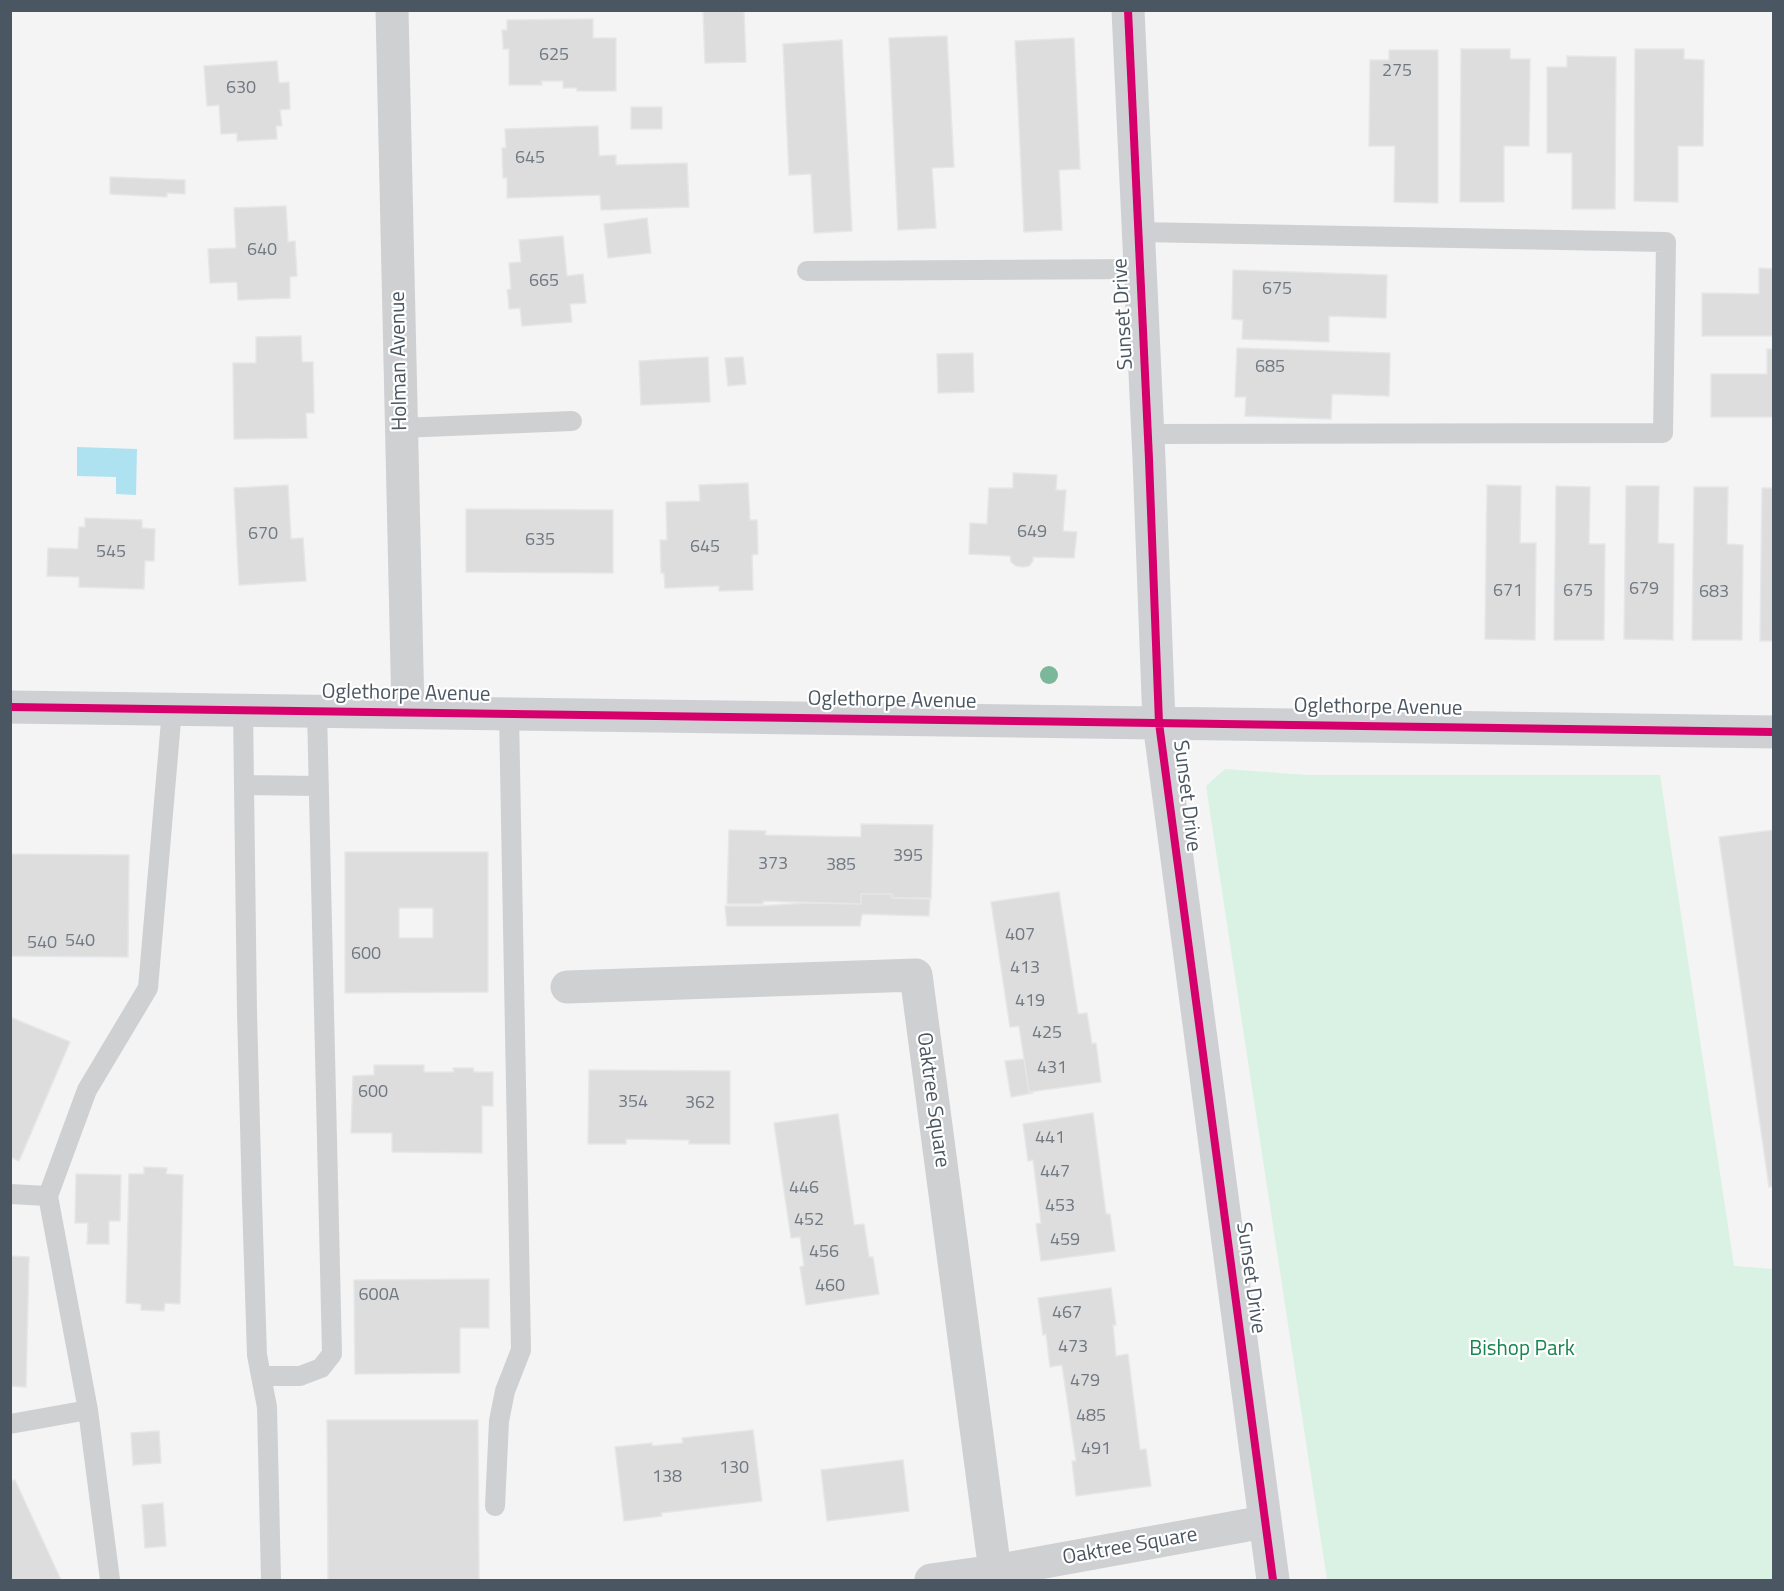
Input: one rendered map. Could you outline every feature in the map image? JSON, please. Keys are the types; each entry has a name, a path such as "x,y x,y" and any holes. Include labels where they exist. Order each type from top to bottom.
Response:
{"main road":[{"name":"Sunset Drive","path":"1128,10 1159,723 1273,1581"},
{"name":"Oglethorpe Avenue","path":"10,707 1773,732"}],"street":[{"name":"Holman Avenue","path":"392,10 408,712"},
{"name":"Oaktree Square","path":"567,987 916,975 995,1571"},
{"name":"Oaktree Square","path":"931,1581 1264,1522"}],"lane":[{"path":"1139,232 1666,242 1663,433 1148,434"},
{"path":"807,271 1140,269"},
{"path":"401,428 572,421"},
{"path":"110,1581 88,1410 48,1196 87,1090 148,988 172,709"},
{"path":"243,709 247,1036 257,1354 267,1407 271,1581"},
{"path":"261,1376 300,1376 321,1368 332,1353 317,710"},
{"path":"495,1506 499,1421 505,1391 521,1350 509,714"},
{"path":"244,784 319,786"},
{"path":"10,1194 48,1196"},
{"path":"10,1424 88,1410"}],"green space":[{"name":"Bishop Park","path":"1225,769 1308,775 1660,775 1734,1266 1773,1269 1773,1580 1327,1580 1206,786"}],"water":[{"path":"77,447 137,449 136,495 116,494 116,477 77,476"}],"building":[{"path":"703,10 744,10 746,62 705,63"},
{"path":"593,19 593,38 616,38 616,91 577,91 577,88 563,88 563,81 541,81 542,85 509,85 509,49 503,49 502,30 507,30 507,20"},
{"path":"947,36 954,167 932,168 936,228 898,230 889,38"},
{"path":"1074,38 1080,169 1059,170 1062,230 1024,232 1015,41"},
{"path":"842,40 852,231 814,233 811,174 789,175 783,44"},
{"path":"1461,49 1510,49 1510,59 1530,59 1529,146 1504,146 1504,202 1460,202"},
{"path":"1635,49 1684,49 1684,59 1704,60 1703,146 1678,146 1678,202 1634,201"},
{"path":"1389,50 1438,50 1438,203 1394,202 1395,146 1369,146 1370,60 1389,60"},
{"path":"1567,56 1616,57 1615,209 1572,209 1572,153 1547,153 1547,67 1567,67"},
{"path":"277,61 279,83 289,82 290,109 280,110 282,126 276,126 277,139 237,141 237,133 221,134 219,105 207,106 204,66"},
{"path":"631,107 662,107 662,129 631,129"},
{"path":"598,126 599,156 616,155 616,165 687,163 689,207 601,210 600,195 507,198 507,178 503,178 502,148 506,148 505,129"},
{"path":"110,177 185,180 185,194 167,193 167,197 110,194"},
{"path":"286,206 288,242 295,241 297,276 290,277 290,298 238,300 237,282 210,283 208,249 236,248 234,208"},
{"path":"647,218 651,253 608,258 604,224"},
{"path":"563,236 567,276 583,274 586,303 570,304 572,322 522,326 520,308 509,309 507,290 511,289 509,263 521,262 519,240"},
{"path":"1759,268 1774,269 1774,336 1702,336 1702,293 1759,294"},
{"path":"1233,270 1387,275 1386,318 1329,316 1329,342 1242,339 1243,320 1232,319"},
{"path":"301,336 302,362 313,362 314,413 306,413 307,438 234,439 233,363 256,363 256,337"},
{"path":"1237,348 1390,353 1389,396 1332,394 1331,419 1245,416 1246,397 1235,397"},
{"path":"1767,349 1774,349 1774,417 1711,417 1711,374 1767,374"},
{"path":"973,353 974,392 938,393 937,354"},
{"path":"708,357 710,402 641,405 639,361"},
{"path":"743,357 746,384 728,386 725,358"},
{"path":"1013,473 1057,475 1056,490 1066,490 1063,531 1077,532 1074,558 1033,557 1029,566 1023,567 1011,562 1010,556 969,554 970,523 987,524 989,488 1013,488"},
{"path":"748,483 750,520 757,520 758,554 752,555 753,590 719,591 719,586 665,588 664,573 661,573 660,540 667,540 666,502 700,501 699,485"},
{"path":"288,485 291,539 303,538 306,581 239,585 234,488"},
{"path":"1487,485 1521,486 1520,543 1536,543 1535,640 1485,639"},
{"path":"1556,486 1590,487 1589,544 1605,544 1604,640 1554,640"},
{"path":"1626,486 1659,486 1658,543 1674,544 1673,640 1624,639"},
{"path":"1694,487 1728,487 1727,544 1743,545 1742,640 1692,640"},
{"path":"1762,488 1774,488 1774,641 1760,641"},
{"path":"466,509 613,510 613,573 466,572"},
{"path":"85,518 142,520 142,528 155,529 154,561 145,561 144,589 79,587 79,577 47,576 48,548 78,549 79,527 85,527"},
{"path":"861,824 933,825 931,899 892,898 892,894 861,894 861,904 763,901 763,904 727,904 729,830 766,831 765,835 861,837"},
{"path":"1774,830 1774,1186 1769,1187 1719,837"},
{"path":"345,852 488,852 488,992 345,993","holes":["399,908 433,908 433,938 399,938"]},
{"path":"10,854 129,855 128,957 10,956"},
{"path":"1059,892 1078,1014 1087,1013 1092,1044 1096,1043 1101,1082 1029,1092 1019,1026 1010,1027 991,902"},
{"path":"861,894 892,894 892,898 930,898 929,916 862,914 860,926 727,926 725,906 861,904"},
{"path":"10,1017 70,1042 19,1161 10,1157"},
{"path":"1024,1059 1029,1092 1033,1093 1011,1097 1005,1061"},
{"path":"374,1065 424,1065 424,1072 454,1072 453,1068 473,1068 474,1072 493,1072 493,1106 482,1106 482,1153 392,1152 392,1133 351,1133 353,1076 374,1075"},
{"path":"589,1070 730,1071 730,1144 689,1144 689,1140 626,1139 626,1144 588,1144"},
{"path":"1093,1113 1106,1214 1110,1214 1115,1251 1041,1261 1036,1224 1041,1223 1033,1160 1028,1161 1023,1124"},
{"path":"838,1114 854,1225 864,1224 869,1257 873,1257 879,1294 806,1305 800,1267 804,1266 800,1237 791,1238 774,1123"},
{"path":"144,1167 167,1168 166,1174 183,1175 180,1304 165,1303 164,1311 141,1310 141,1304 126,1303 129,1174 144,1174"},
{"path":"76,1174 121,1175 120,1221 109,1221 109,1244 87,1244 88,1223 75,1223"},
{"path":"10,1256 29,1257 26,1387 10,1386"},
{"path":"489,1279 489,1328 460,1328 460,1373 355,1374 354,1280"},
{"path":"1111,1288 1116,1325 1113,1325 1116,1356 1128,1354 1140,1450 1146,1449 1151,1486 1076,1496 1072,1461 1076,1461 1062,1365 1050,1367 1038,1298"},
{"path":"327,1420 478,1420 479,1580 328,1580"},
{"path":"753,1430 762,1501 661,1513 662,1516 624,1521 615,1447 652,1443 652,1446 683,1443 682,1438"},
{"path":"159,1431 161,1463 133,1465 131,1433"},
{"path":"903,1460 909,1511 827,1521 821,1470"},
{"path":"15,1480 61,1580 10,1580 10,1482"},
{"path":"163,1503 166,1546 145,1548 142,1505"}],"cycle path":[{"path":"1128,10 1159,723 1273,1580"},
{"path":"10,707 1774,732"}]}
